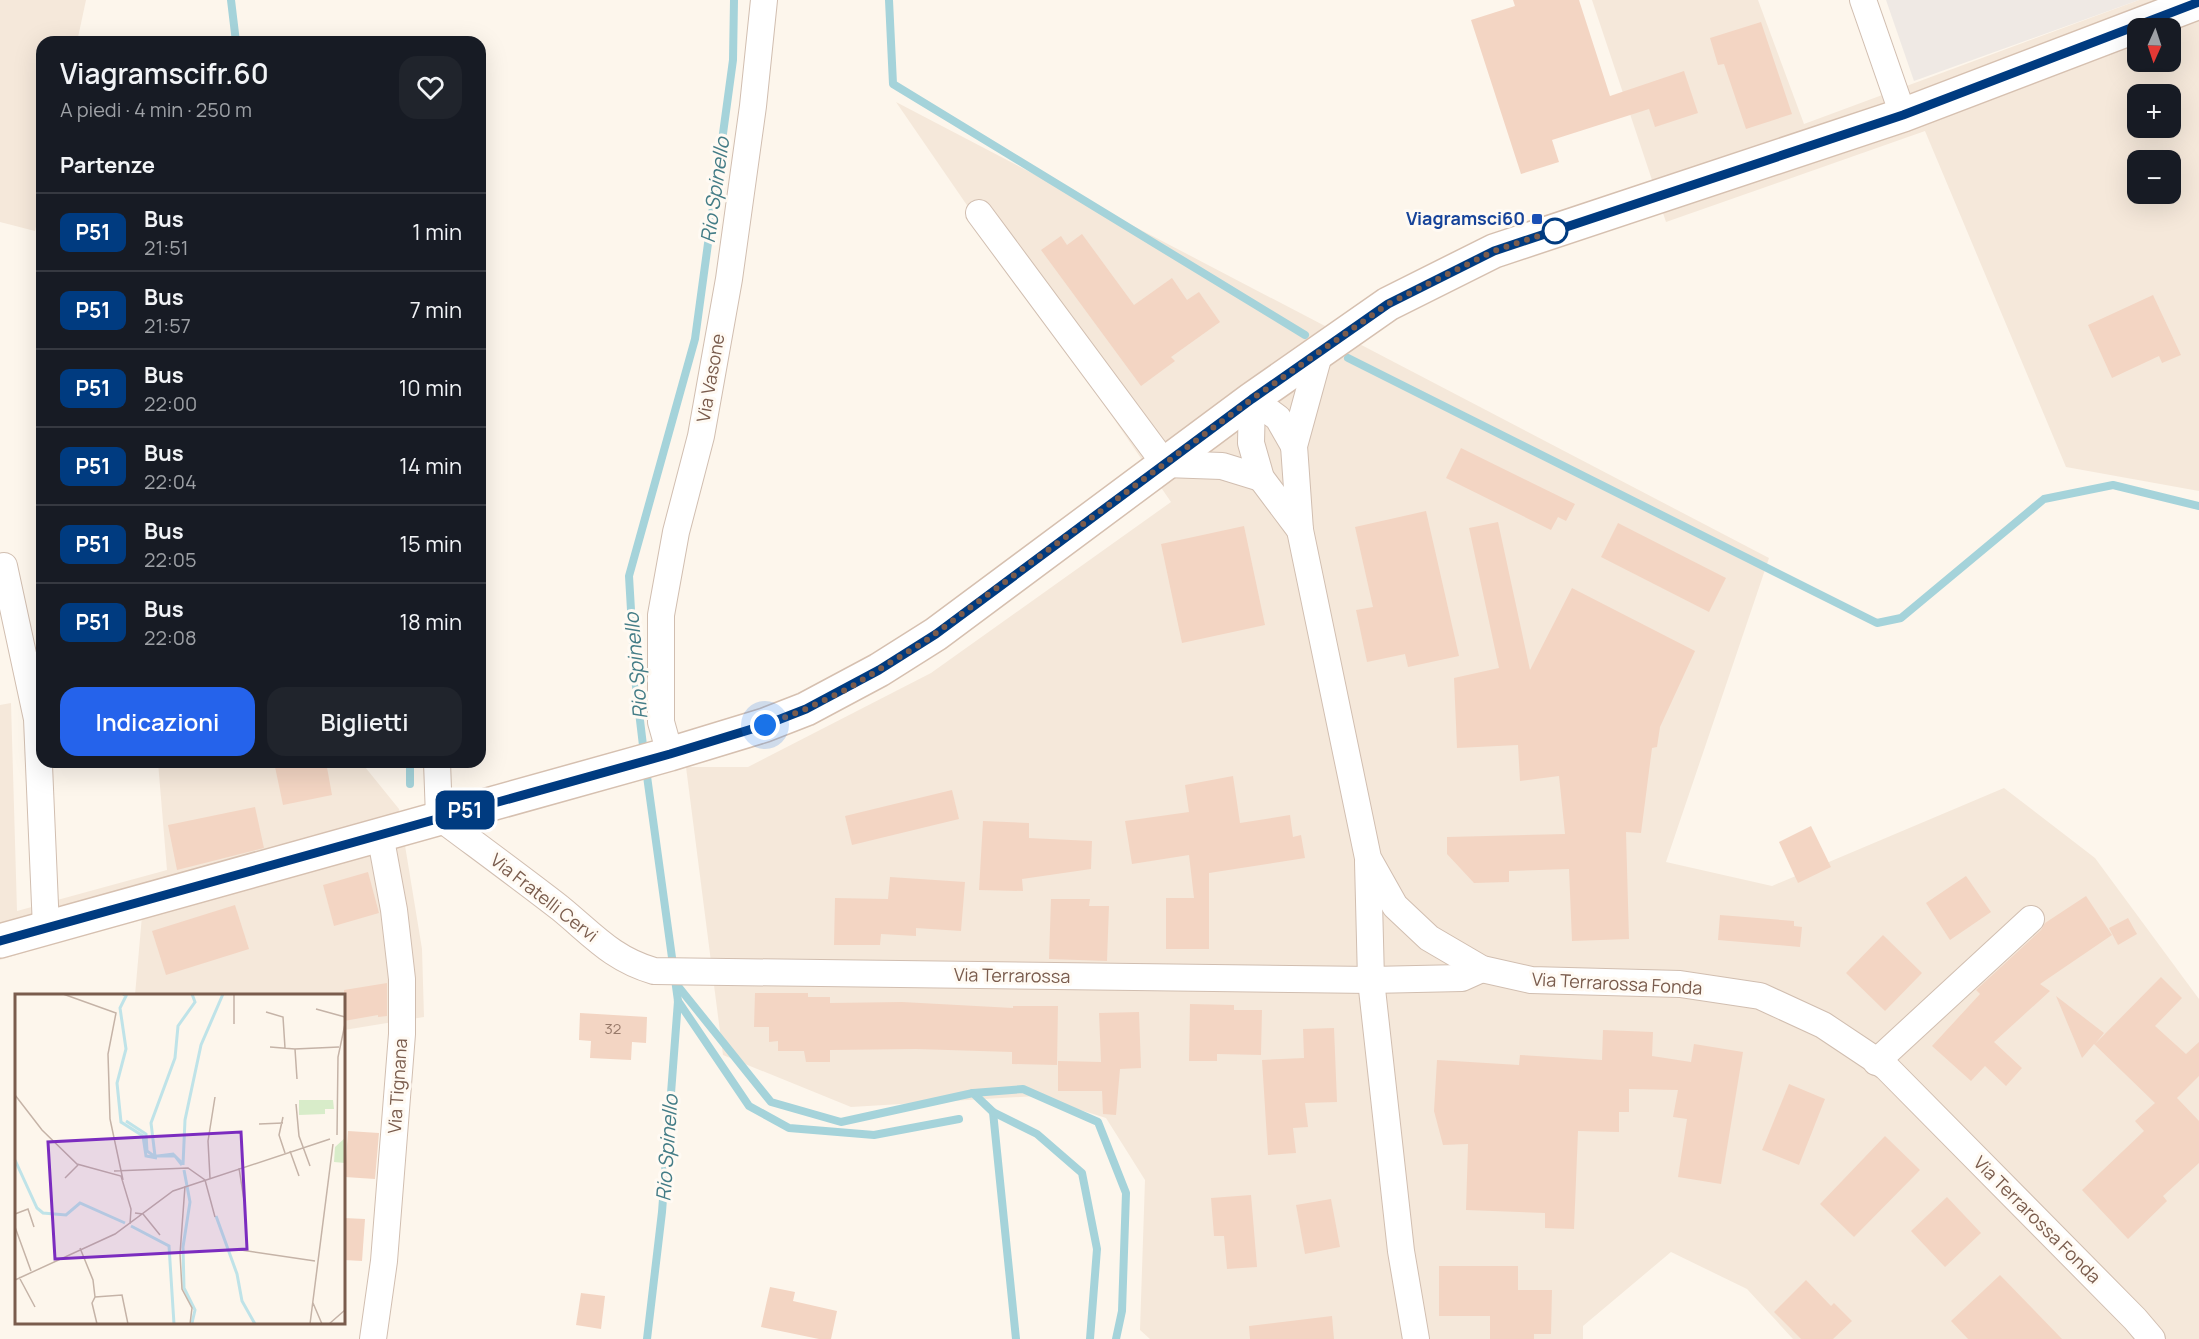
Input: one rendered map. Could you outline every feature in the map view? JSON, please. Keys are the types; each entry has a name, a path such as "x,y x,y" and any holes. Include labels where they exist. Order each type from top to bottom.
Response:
{"street":[{"name":"Via Vasone","path":"657,756 661,722 661,615 676,532 701,436 729,279 764,0"},
{"path":"1863,0 1903,115"},
{"path":"0,941 765,725 806,709 879,670 936,634 1252,399 1388,304 1494,251 1903,115 2199,2"},
{"path":"979,213 1165,464"},
{"path":"1294,446 1320,351"},
{"path":"1252,399 1278,418 1294,446"},
{"path":"1252,399 1251,442 1261,478 1300,531"},
{"name":"Via Terrarossa Fonda","path":"1294,446 1300,531 1368,858 1395,906 1429,938 1482,969 1531,980 1680,984 1760,996 1823,1025 1886,1067 2135,1319 2152,1339"},
{"path":"1165,464 1222,466 1261,478"},
{"path":"4,566 36,714"},
{"path":"39,768 46,928"},
{"path":"437,768 439,817"},
{"name":"Via Fratelli Cervi","path":"439,817 561,909 610,951 628,962 654,971"},
{"name":"Via Tignana","path":"373,1339 384,1261 402,1034 402,979 394,909 380,834"},
{"path":"1368,858 1371,980 1401,1251 1416,1339"},
{"path":"1876,1062 2031,919"},
{"name":"Via Terrarossa","path":"654,971 1371,980 1462,978 1482,969"}],"shaded area":[{"path":"0,0 86,0 78,36 36,36 35,231 0,222"},
{"path":"1592,0 1758,0 1804,124 2139,0 2199,0 2199,491 2066,467 1925,131 1666,222"},
{"path":"1886,0 2139,0 1914,81"},
{"path":"896,102 1769,558 1666,862 1772,886 2004,788 2095,858 2199,999 2199,1339 1793,1339 1747,1289 1671,1252 1583,1326 1583,1339 1150,1339 1140,1330 1145,1180 1106,1118 1036,1096 851,1107 723,1055 686,767 748,767 931,673 1171,502"},
{"path":"11,703 17,911 167,870 158,768 366,768 399,809 422,949 424,1017 345,1030 345,994 135,994 142,916 0,960 0,705"}],"building":[{"path":"1513,0 1579,0 1610,96 1684,71 1698,113 1655,127 1649,109 1552,140 1559,162 1521,174 1471,20 1515,6"},
{"path":"1761,22 1792,114 1746,129 1724,64 1718,65 1710,38"},
{"path":"1082,234 1134,305 1172,278 1187,300 1199,292 1220,322 1171,357 1175,361 1141,386 1041,250 1061,236 1067,245"},
{"path":"2153,295 2181,355 2162,363 2159,356 2112,378 2088,325"},
{"path":"1461,448 1575,504 1566,521 1558,517 1551,530 1446,478"},
{"path":"1426,511 1459,656 1408,667 1405,654 1367,662 1356,610 1373,607 1355,527"},
{"path":"1498,522 1530,670 1572,588 1695,651 1660,727 1657,747 1652,748 1641,833 1626,832 1629,939 1572,941 1569,869 1509,871 1509,882 1474,883 1447,854 1447,837 1565,834 1559,776 1520,781 1518,745 1457,748 1454,678 1499,668 1469,528"},
{"path":"1618,523 1726,578 1709,612 1601,557"},
{"path":"1244,526 1265,625 1182,643 1161,544"},
{"path":"275,768 327,768 332,795 283,805"},
{"path":"1233,776 1240,823 1290,815 1293,837 1301,835 1305,858 1209,873 1209,949 1166,949 1166,898 1194,898 1189,855 1132,864 1125,821 1189,812 1185,785"},
{"path":"952,790 959,819 852,845 845,816"},
{"path":"255,807 264,848 177,870 168,825"},
{"path":"983,821 1029,823 1029,838 1092,841 1091,869 1022,879 1023,891 979,890"},
{"path":"1811,826 1831,867 1798,883 1779,842"},
{"path":"368,872 379,913 334,926 323,885"},
{"path":"1966,876 1991,912 1950,940 1926,903"},
{"path":"890,877 965,882 961,931 916,928 916,936 881,934 880,945 834,945 835,898 888,899"},
{"path":"2086,896 2112,935 2040,984 2050,991 1994,1042 2022,1068 2006,1086 1985,1066 1971,1081 1932,1046 1980,994 1976,990 2041,930 2045,923"},
{"path":"1051,899 1090,899 1089,906 1109,906 1107,961 1049,959"},
{"path":"235,905 249,949 166,975 152,931"},
{"path":"1720,915 1794,921 1794,926 1802,927 1800,947 1718,940"},
{"path":"2128,918 2137,934 2118,945 2109,928"},
{"path":"1883,935 1922,973 1885,1011 1846,973"},
{"path":"2161,977 2182,998 2155,1026 2186,1054 2199,1042 2199,1076 2177,1098 2199,1121 2199,1163 2163,1196 2167,1201 2128,1239 2082,1190 2144,1131 2135,1121 2155,1103 2094,1044 2082,1058 2056,996 2104,1033 2095,1044"},
{"path":"387,983 387,1016 378,1017 378,1015 345,1021 344,990"},
{"path":"755,993 808,993 808,997 830,997 830,1003 902,1002 1013,1008 1013,1006 1058,1006 1057,1065 1012,1064 1012,1052 916,1049 830,1050 830,1062 806,1062 804,1051 778,1051 778,1041 769,1042 769,1027 754,1027"},
{"path":"1190,1004 1234,1005 1234,1010 1262,1010 1261,1055 1217,1054 1217,1061 1189,1061"},
{"path":"1139,1012 1141,1068 1120,1069 1116,1115 1103,1114 1102,1091 1058,1091 1058,1061 1101,1062 1099,1013"},
{"path":"580,1013 647,1017 646,1043 632,1042 631,1060 590,1058 591,1041 579,1040"},
{"path":"1334,1028 1337,1102 1305,1103 1308,1127 1293,1128 1296,1153 1268,1155 1262,1060 1304,1058 1303,1029"},
{"path":"1603,1030 1653,1032 1652,1056 1691,1062 1694,1044 1743,1052 1721,1184 1678,1177 1687,1119 1673,1117 1678,1090 1629,1089 1629,1112 1619,1112 1619,1132 1578,1131 1574,1229 1545,1228 1545,1213 1466,1210 1468,1144 1443,1145 1434,1111 1437,1060 1519,1065 1520,1055 1602,1060"},
{"path":"1789,1084 1825,1099 1799,1165 1762,1150"},
{"path":"348,1131 379,1133 375,1179 345,1177"},
{"path":"1885,1136 1920,1170 1854,1237 1820,1204"},
{"path":"1251,1195 1257,1267 1227,1269 1224,1236 1214,1236 1211,1198"},
{"path":"1947,1197 1981,1233 1945,1267 1911,1231"},
{"path":"1331,1199 1340,1247 1305,1254 1296,1205"},
{"path":"345,1218 365,1219 362,1261 345,1260"},
{"path":"1439,1266 1518,1266 1518,1290 1552,1290 1551,1334 1534,1334 1534,1339 1490,1339 1490,1316 1439,1316"},
{"path":"2000,1275 2062,1339 1968,1339 1951,1321"},
{"path":"1806,1280 1831,1306 1834,1303 1852,1321 1833,1339 1801,1339 1774,1312"},
{"path":"770,1287 795,1292 793,1301 837,1311 831,1339 819,1339 761,1327"},
{"path":"581,1293 605,1296 601,1329 576,1325"},
{"path":"1332,1316 1334,1339 1250,1339 1249,1326"}],"waterway":[{"path":"231,0 235,36"},
{"name":"Rio Spinello","path":"644,754 635,678 629,576 695,339 733,60 734,0"},
{"path":"889,0 893,84 1305,335"},
{"path":"1348,358 1877,623 1901,618 2044,499 2113,485 2199,506"},
{"path":"410,768 410,784"},
{"name":"Rio Spinello","path":"646,769 678,1001 662,1212 647,1339"},
{"path":"677,985 771,1102 841,1122 973,1093 993,1112 1016,1339"},
{"path":"678,1001 749,1106 789,1128 874,1135 959,1119"},
{"path":"973,1093 1023,1089 1098,1122 1126,1193 1122,1311 1116,1339"},
{"path":"993,1112 1037,1134 1082,1173 1097,1249 1090,1339"}],"bus line":[{"name":"P51","path":"0,941 645,759 670,754 765,725 806,709 849,688 936,634 1252,399 1388,304 1494,251 1903,115 2199,2"}],"place":[{"name":"Viagramsci60","path":"1537,219"}],"route":[{"path":"765,725 806,709 849,688 936,634 1252,399 1388,304 1494,251 1562,228 1555,231"}]}
